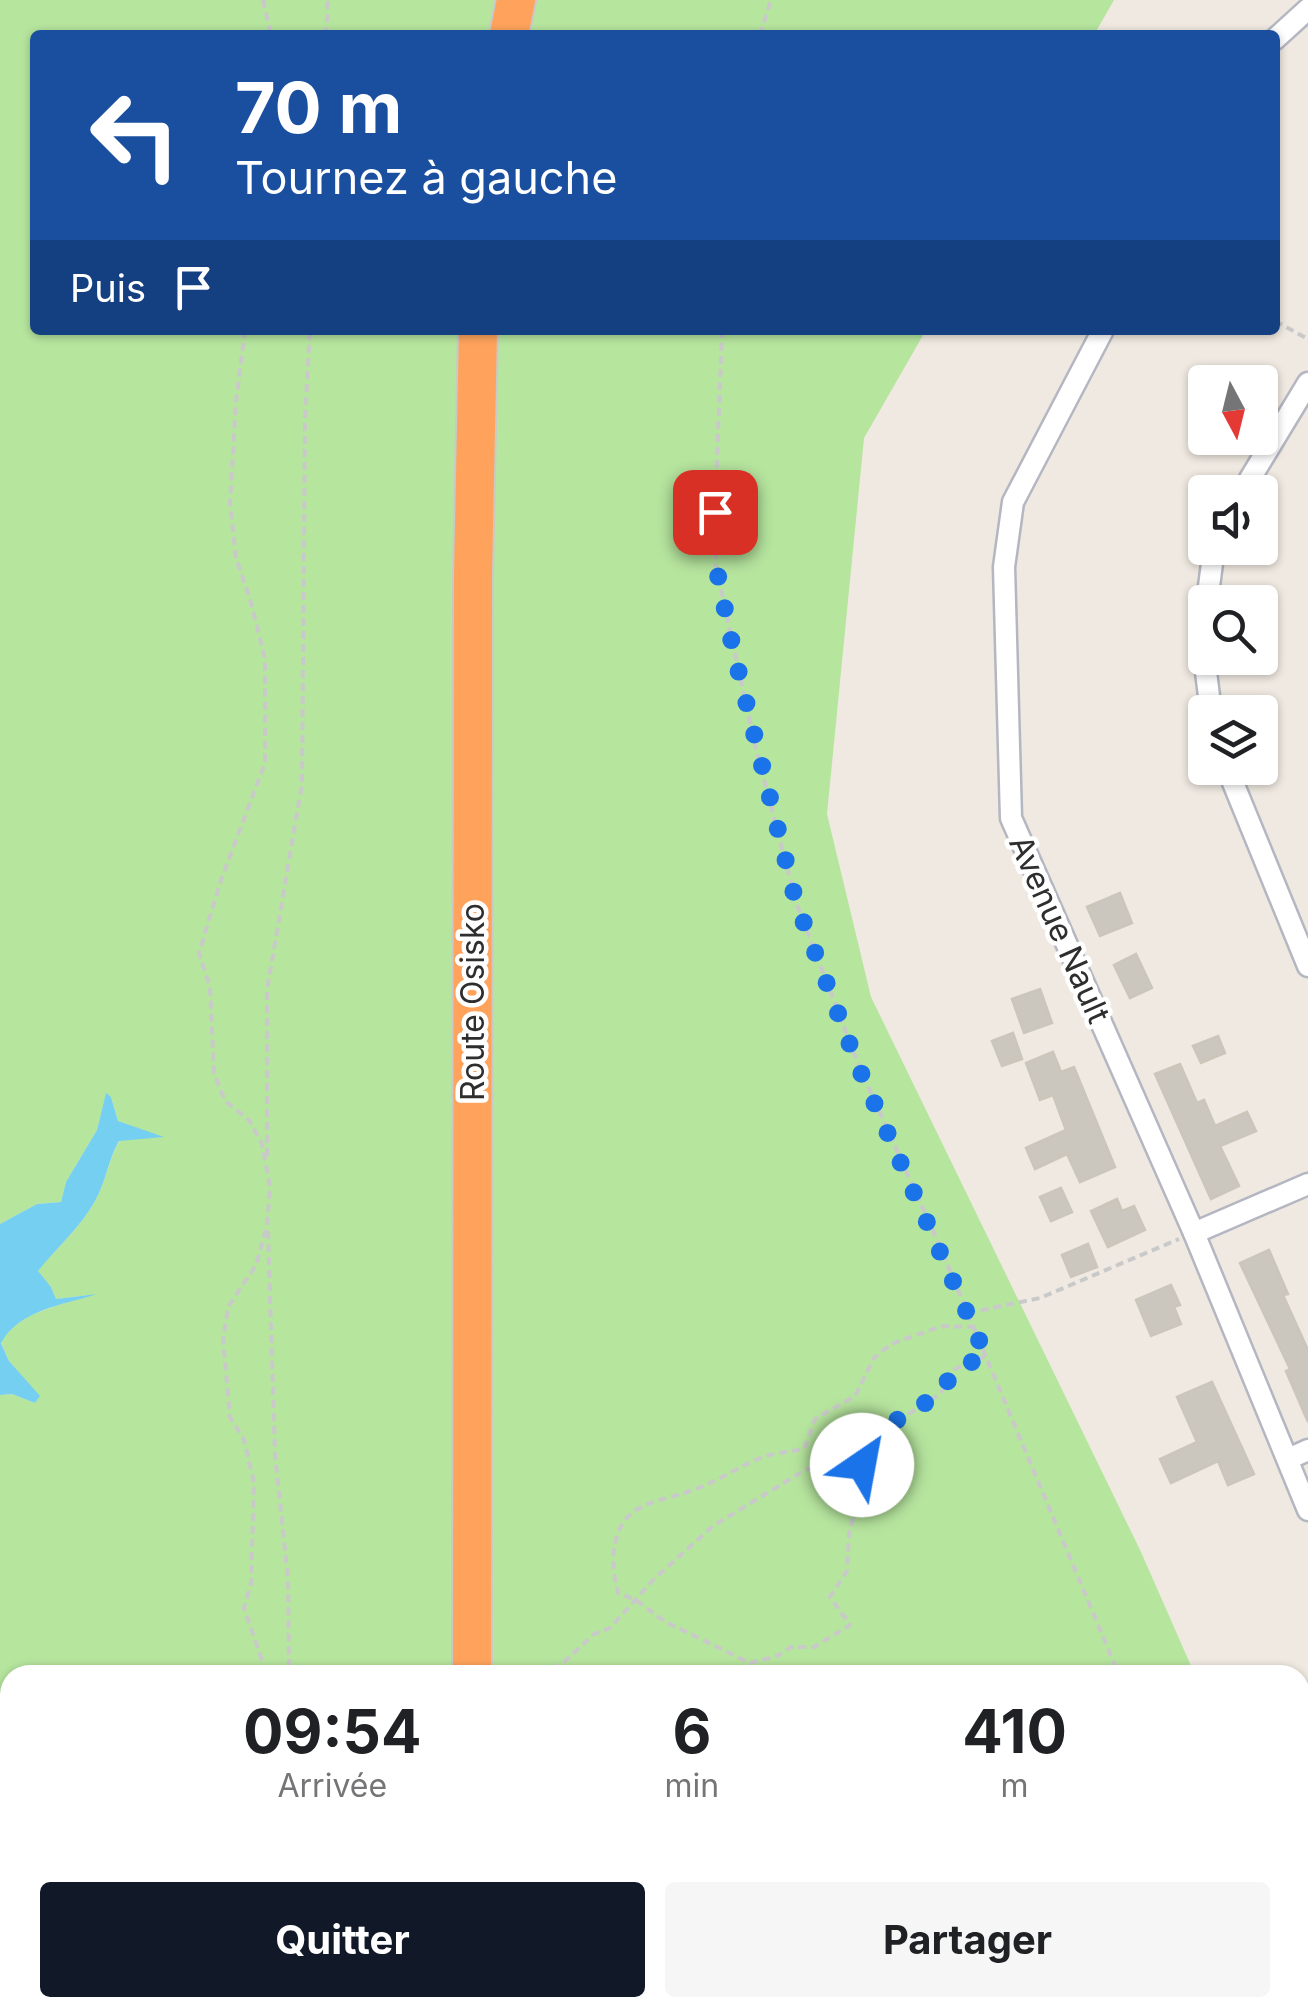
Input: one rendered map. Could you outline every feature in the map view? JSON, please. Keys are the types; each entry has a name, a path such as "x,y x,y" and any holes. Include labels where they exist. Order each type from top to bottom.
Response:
{"highway":[{"path":"510,30 516,0"},
{"name":"Route Osisko","path":"472,1665 472,574 478,335"}],"street":[{"path":"1280,34 1308,9"},
{"name":"Avenue Nault","path":"1101,335 1013,502 1004,567 1011,818 1194,1233 1308,1510"},
{"path":"1252,475 1308,384"},
{"path":"1209,695 1202,640 1212,565"},
{"path":"1234,785 1308,966"},
{"path":"1194,1233 1308,1184"},
{"path":"1288,1460 1308,1450"}],"path":[{"path":"263,0 271,30"},
{"path":"326,30 328,0"},
{"path":"762,30 771,0"},
{"path":"1280,324 1308,339"},
{"path":"245,335 236,401 230,504 236,558 265,659 265,763 221,880 199,953 210,987 214,1073 224,1101 249,1120 262,1144 267,1171"},
{"path":"289,1665 288,1579 275,1455 266,990 302,784 304,417 310,335"},
{"path":"722,335 716,566 755,745 796,902 858,1066 968,1314 1115,1665"},
{"path":"263,1665 244,1608 251,1584 254,1483 244,1440 230,1417 223,1340 228,1307 256,1265 268,1226"},
{"path":"968,1314 1040,1298 1194,1233"},
{"path":"864,1440 846,1571 830,1597 850,1624 814,1647 791,1647 777,1656 750,1663 664,1622 636,1600 618,1592 612,1569 624,1522 638,1510 662,1498 694,1490 760,1458 804,1449 815,1418 855,1396 874,1358 891,1344 942,1326 973,1326"},
{"path":"559,1665 594,1634 610,1628 654,1579 713,1526 940,1394 955,1369 986,1356"}],"green space":[{"path":"0,0 1114,0 1097,30 30,30 30,335 923,335 864,438 827,814 871,997 1141,1552 1191,1665 0,1665 0,1395 12,1394 35,1403 39,1397 9,1361 1,1342 28,1317 89,1295 56,1299 37,1271 89,1211 120,1140 160,1137 118,1121 111,1097 106,1094 97,1130 66,1182 61,1202 37,1204 0,1224"}],"water":[{"path":"106,1093 111,1097 118,1121 164,1137 119,1141 89,1211 38,1271 56,1299 97,1294 43,1310 9,1332 1,1343 9,1361 40,1396 35,1403 12,1394 0,1395 0,1224 37,1204 61,1202 66,1182 97,1130"}],"building":[{"path":"1120,893 1132,923 1100,936 1087,907"},
{"path":"1136,954 1152,988 1130,998 1114,965"},
{"path":"1040,989 1052,1023 1024,1033 1012,999"},
{"path":"1013,1033 1022,1059 1002,1066 992,1041"},
{"path":"1218,1036 1225,1053 1201,1063 1193,1046"},
{"path":"1053,1052 1061,1072 1074,1067 1115,1167 1080,1182 1067,1154 1035,1169 1026,1148 1066,1130 1053,1095 1040,1100 1026,1063"},
{"path":"1180,1064 1197,1103 1204,1100 1215,1126 1247,1112 1256,1131 1220,1146 1239,1186 1211,1199 1155,1074"},
{"path":"1061,1188 1072,1212 1051,1221 1040,1197"},
{"path":"1117,1199 1122,1211 1134,1206 1145,1230 1108,1247 1091,1211"},
{"path":"1088,1244 1097,1267 1071,1277 1062,1255"},
{"path":"1269,1250 1288,1294 1283,1295 1308,1350 1308,1422 1286,1371 1290,1369 1240,1263"},
{"path":"1171,1285 1180,1305 1174,1307 1181,1324 1151,1336 1136,1300"},
{"path":"1212,1382 1254,1474 1228,1485 1218,1461 1171,1483 1160,1459 1197,1442 1177,1397"}],"route":[{"path":"715,512 716,566 734,653 796,902 858,1066 986,1356 955,1369 940,1394 864,1440 862,1465"}]}
